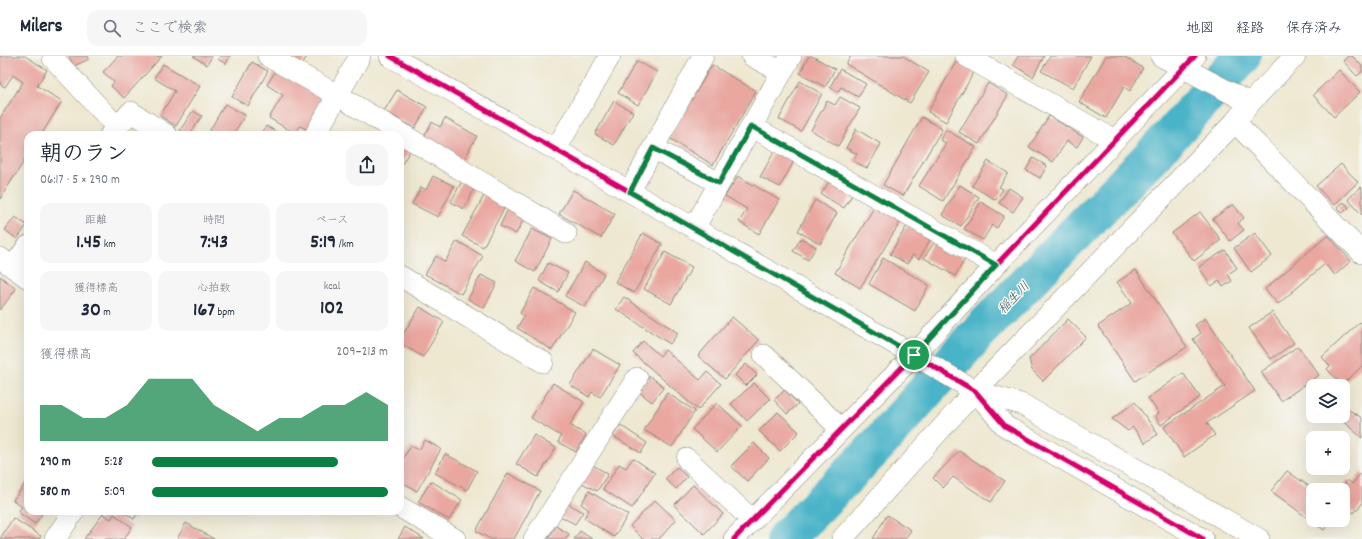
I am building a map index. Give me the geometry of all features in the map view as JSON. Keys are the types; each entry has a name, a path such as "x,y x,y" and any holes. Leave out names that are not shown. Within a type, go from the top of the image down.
{"street":[{"path":"54,56 53,58 113,131 131,112 161,131"},
{"path":"268,56 397,131"},
{"path":"317,131 360,56"},
{"path":"390,56 694,228 920,358 969,388 1020,404 1259,539"},
{"path":"556,149 610,56"},
{"path":"630,192 703,56"},
{"path":"694,228 787,64 752,56"},
{"path":"966,56 1114,140"},
{"path":"1161,56 1192,67 1243,99"},
{"path":"842,539 969,388 1235,122 1243,99 1295,56"},
{"path":"734,539 841,429 920,358 996,265 1114,140 1192,67"},
{"path":"1235,122 1362,253"},
{"path":"751,126 996,265"},
{"path":"404,135 566,233"},
{"path":"653,148 719,183"},
{"path":"14,268 24,252"},
{"path":"404,278 543,362"},
{"path":"764,355 841,429"},
{"path":"534,539 636,378"},
{"path":"969,388 1005,426 1203,539"},
{"path":"687,459 752,520"},
{"path":"404,509 455,539"},
{"path":"55,539 71,515"}],"building":[{"path":"0,56 25,56 47,70 37,86 62,101 43,131 24,131 24,161 0,199 0,118 23,82 13,75 5,87 0,84"},
{"path":"69,56 88,56 89,59 74,66"},
{"path":"118,56 162,56 124,98 111,86 114,82 103,72"},
{"path":"193,56 212,56 207,65"},
{"path":"220,56 230,56 226,64 218,59"},
{"path":"284,56 307,56 301,66"},
{"path":"809,56 812,56 835,69 825,87 800,73"},
{"path":"851,56 903,56 929,72 910,103 846,64"},
{"path":"1018,56 1044,56 1033,77 1013,65"},
{"path":"1050,56 1091,56 1073,88 1041,71"},
{"path":"1106,56 1123,56 1143,68 1130,91 1124,87 1106,118 1079,102"},
{"path":"1348,56 1352,56 1362,66 1362,72 1357,76 1343,61"},
{"path":"957,60 975,70 946,122 928,112"},
{"path":"637,61 657,72 638,105 618,93"},
{"path":"252,62 268,71 248,106 232,97"},
{"path":"163,64 200,86 176,126 160,116 175,91 154,78"},
{"path":"712,65 756,91 713,165 669,138"},
{"path":"840,69 866,84 858,97 841,87 838,92 830,87"},
{"path":"276,70 326,99 308,130 300,126 298,131 291,131 269,118 283,95 267,85"},
{"path":"1339,70 1360,92 1334,117 1313,95"},
{"path":"800,81 822,94 801,131 779,119"},
{"path":"988,83 1008,95 979,144 959,132"},
{"path":"397,90 427,107 415,128 384,111"},
{"path":"840,97 860,108 838,146 811,130 827,101 835,105"},
{"path":"614,101 633,112 614,145 595,134"},
{"path":"225,104 245,115 235,131 209,131"},
{"path":"193,111 202,116 192,131 180,130"},
{"path":"1049,116 1083,137 1077,147 1067,141 1053,162 1029,147"},
{"path":"922,117 942,129 903,196 883,185"},
{"path":"445,118 477,136 463,161 423,138 432,122 440,127"},
{"path":"266,126 275,131 263,131"},
{"path":"856,129 881,144 867,168 853,161 857,154 846,148"},
{"path":"946,130 976,147 943,201 919,186 946,143 940,140"},
{"path":"404,145 411,149 404,160"},
{"path":"777,147 796,157 780,187 760,177"},
{"path":"1033,158 1047,166 1040,178 1026,170"},
{"path":"988,161 1008,173 999,187 1003,189 996,200 972,186"},
{"path":"1341,164 1358,182 1334,205 1316,186"},
{"path":"433,176 454,186 438,217 412,204 421,187 426,190"},
{"path":"738,176 779,200 759,234 739,222 747,209 725,196"},
{"path":"462,181 475,187 464,209 451,202"},
{"path":"829,182 852,195 844,208 821,194"},
{"path":"960,185 979,197 961,226 942,215"},
{"path":"1361,187 1362,188 1362,215 1348,199"},
{"path":"1009,188 1023,197 1013,212 999,203"},
{"path":"573,190 615,214 601,238 559,214"},
{"path":"485,194 506,205 483,247 462,236"},
{"path":"815,200 837,213 820,244 798,231"},
{"path":"981,202 1004,216 997,228 992,225 983,240 964,229"},
{"path":"1344,202 1349,208 1342,213 1337,207"},
{"path":"876,204 902,219 860,288 835,273"},
{"path":"1233,204 1244,218 1238,223 1244,230 1230,241 1213,219"},
{"path":"508,209 525,217 516,234 500,226"},
{"path":"1200,212 1221,240 1194,261 1172,233"},
{"path":"15,217 24,223 24,229 17,239 5,230"},
{"path":"908,224 931,238 919,259 913,255 907,264 890,254"},
{"path":"532,229 552,239 535,272 515,261"},
{"path":"643,233 662,244 634,293 615,282"},
{"path":"1255,233 1272,256 1251,272 1234,248"},
{"path":"1328,235 1351,261 1335,275 1325,264 1278,304 1265,289"},
{"path":"801,238 816,247 808,260 793,251"},
{"path":"457,241 483,256 461,294 425,274 436,256 445,262"},
{"path":"935,241 965,259 955,276 924,258"},
{"path":"1225,250 1237,268 1228,274 1232,281 1223,287 1219,281 1211,286 1199,267"},
{"path":"665,252 692,267 671,304 644,289"},
{"path":"883,258 929,285 915,311 869,284"},
{"path":"585,262 604,274 585,307 565,296"},
{"path":"548,263 568,273 558,292 539,281"},
{"path":"1136,270 1187,347 1135,381 1098,326 1132,303 1117,282"},
{"path":"481,275 497,283 484,308 468,299"},
{"path":"0,276 16,289 0,310"},
{"path":"534,288 575,312 552,350 517,328 524,316 520,313"},
{"path":"624,297 678,333 670,344 616,309"},
{"path":"420,307 444,322 423,357 404,345 404,333"},
{"path":"1272,312 1294,343 1271,359 1249,328"},
{"path":"732,317 759,340 725,379 698,356"},
{"path":"1205,318 1255,391 1207,423 1215,435 1184,457 1164,427 1225,386 1193,339 1201,333 1195,325"},
{"path":"1068,319 1086,337 1043,381 1032,370 1029,359"},
{"path":"1360,322 1362,324 1362,366 1348,379 1336,379 1327,369 1330,366 1322,357"},
{"path":"643,341 660,356 665,350 700,380 707,372 721,384 698,410 633,353"},
{"path":"1298,346 1319,375 1313,379 1306,379 1306,384 1281,401 1261,372"},
{"path":"593,349 620,365 600,397 592,392 589,397 570,385"},
{"path":"746,364 757,375 746,386 735,375"},
{"path":"1183,373 1200,397 1161,425 1155,416 1159,413 1148,398"},
{"path":"650,376 664,387 652,402 638,391"},
{"path":"553,383 584,402 570,425 586,435 576,452 558,442 561,436 531,418"},
{"path":"754,383 770,399 747,421 731,404"},
{"path":"785,390 798,404 787,414 774,400"},
{"path":"667,393 695,411 672,447 644,430"},
{"path":"1135,402 1158,434 1145,443 1133,427 1128,431 1112,419"},
{"path":"717,403 742,426 717,452 692,429"},
{"path":"1350,410 1362,418 1362,438 1345,423 1350,423"},
{"path":"778,412 799,432 780,451 759,431"},
{"path":"620,425 647,443 641,453 613,436"},
{"path":"534,435 556,448 538,477 516,464"},
{"path":"425,440 441,449 417,491 404,483 404,456 411,446 419,450"},
{"path":"754,443 769,458 747,481 731,466"},
{"path":"959,451 1005,481 991,502 953,477 943,488 933,478"},
{"path":"445,454 477,471 467,490 435,473"},
{"path":"633,458 655,473 632,508 603,489 619,464 626,468"},
{"path":"593,465 608,474 597,491 582,483"},
{"path":"677,467 687,477 676,489 665,479"},
{"path":"1287,471 1306,484 1306,517 1271,491"},
{"path":"1362,472 1362,504 1354,513 1350,510 1350,483 1345,483 1348,480 1352,484"},
{"path":"508,473 540,491 514,539 490,539 476,531"},
{"path":"431,481 462,500 449,520 418,502"},
{"path":"24,485 24,515 41,515 35,524 18,512 22,507 13,500"},
{"path":"693,485 723,514 704,534 674,505"},
{"path":"589,491 628,515 614,537 584,518 589,510 581,504"},
{"path":"655,500 676,520 659,539 643,539 630,526"},
{"path":"567,503 583,512 575,524 560,516"},
{"path":"102,515 111,519 113,515 115,515 132,527 124,539 84,539"},
{"path":"128,515 136,515 134,519"},
{"path":"887,515 911,530 905,539 873,539"},
{"path":"13,518 41,536 39,539 0,539"},
{"path":"186,523 214,539 177,539"},
{"path":"556,526 569,534 566,539 548,539"},
{"path":"405,527 424,539 398,539"},
{"path":"580,531 592,539 574,539"}],"waterway":[{"name":"稲生川","path":"785,539 876,447 974,337 1166,141 1242,56"}],"cycle path":[{"path":"390,56 694,228 975,391 1005,426 1203,539"},
{"path":"734,539 914,355 996,265 1195,56"}],"route":[{"path":"751,126 996,265 914,355 630,192 653,148 719,183 751,126"}]}
